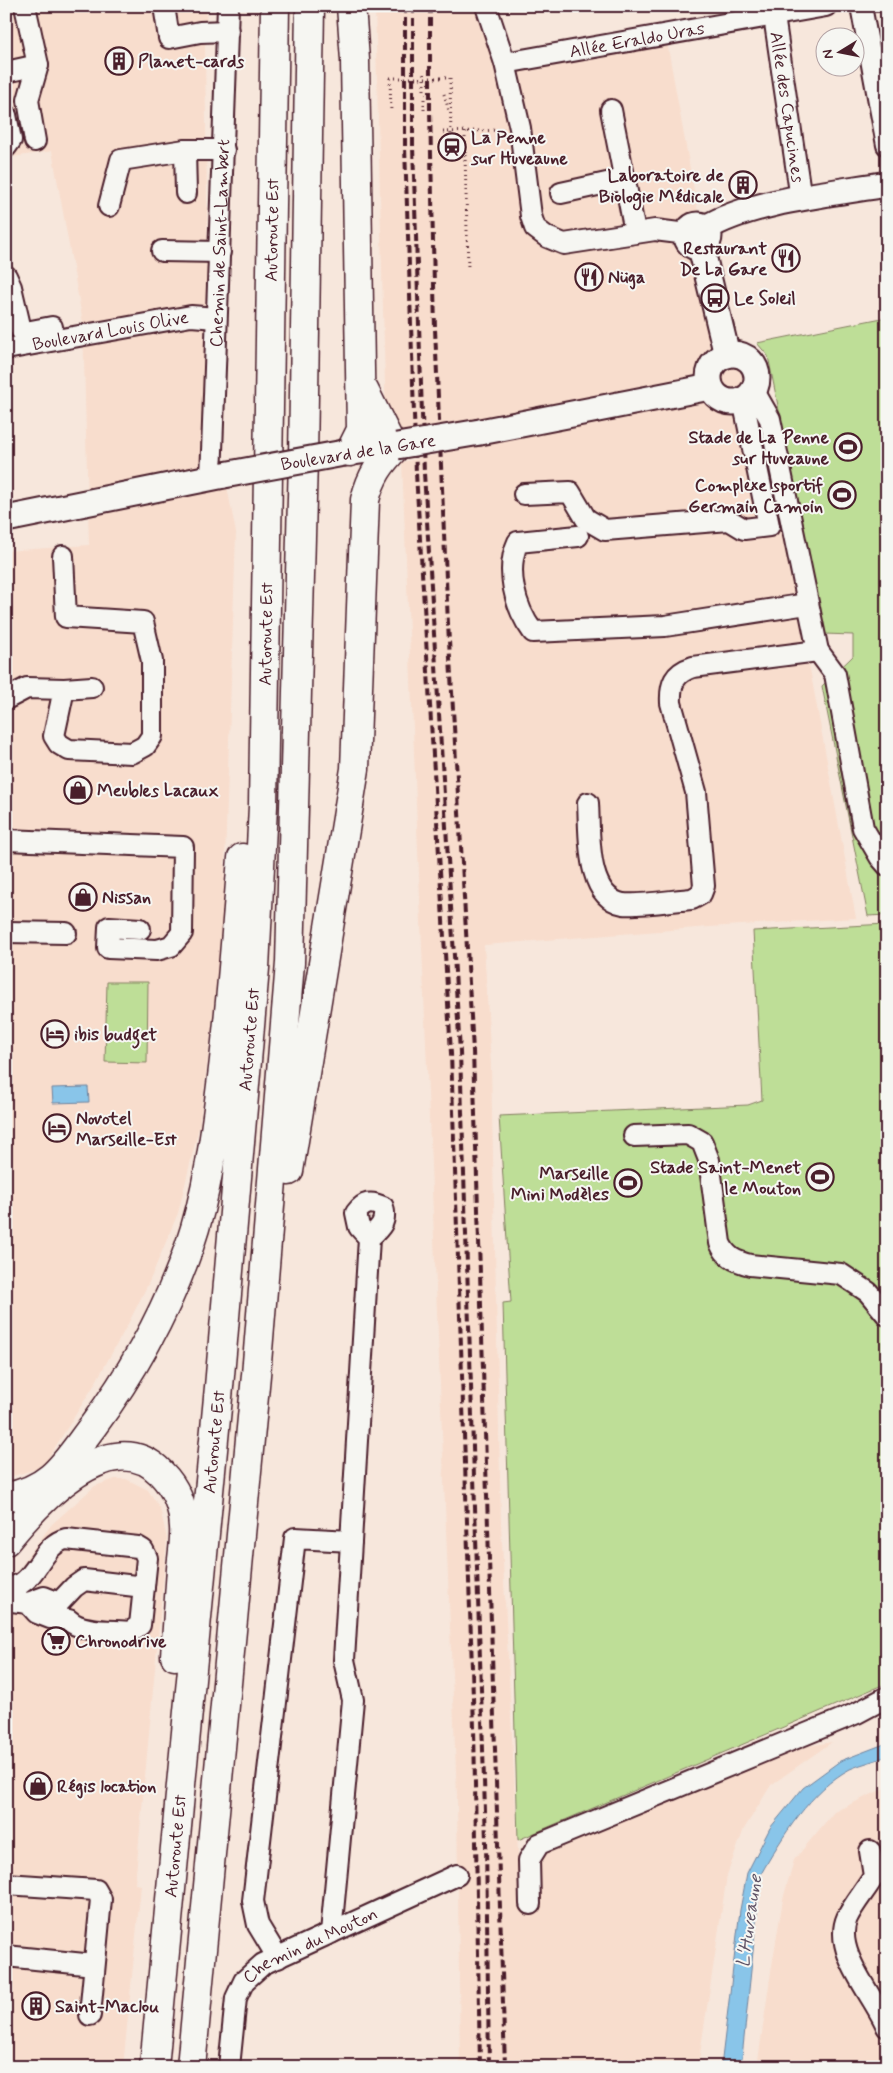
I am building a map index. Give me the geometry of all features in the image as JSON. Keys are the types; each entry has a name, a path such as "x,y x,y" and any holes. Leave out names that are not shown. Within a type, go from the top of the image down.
{"highway":[{"name":"Autoroute Est","path":"154,2067 219,1387 255,968 263,806 275,6"},
{"name":"Autoroute Est","path":"191,2067 256,1375 290,963 303,449 310,6"},
{"path":"347,452 361,430 355,60 351,6"},
{"path":"256,1375 355,769 365,500 370,480 380,463 395,446 360,380"},
{"path":"6,1497 38,1488 57,1473 113,1400 167,1302 189,1246 205,1190 217,1118 230,1013 268,538"},
{"path":"6,1541 28,1514 88,1464 106,1458 139,1459 156,1468 172,1484 180,1506 184,1528 149,2067"}],"main road":[{"path":"727,354 698,236 732,215 801,199 887,184"},
{"path":"727,354 736,354 750,361 757,375 748,396 727,402 714,394 710,386 710,370 720,358 727,354"},
{"name":"Boulevard de la Gare","path":"6,519 347,452 480,432 710,386"}],"street":[{"path":"25,6 38,65 28,100 35,141"},
{"path":"164,6 169,38 200,32 228,31"},
{"name":"Chemin de Saint-Lambert","path":"218,477 216,318 224,150 228,6"},
{"path":"486,6 505,64 520,128 519,161 535,228 547,237 564,244 655,230 698,236"},
{"path":"861,6 887,145"},
{"name":"Allée Eraldo Uras","path":"505,64 818,7"},
{"name":"Allée des Capucines","path":"774,16 801,199"},
{"path":"6,72 38,65"},
{"path":"611,110 635,232"},
{"path":"6,115 11,140 6,147"},
{"path":"109,206 121,160 185,150 224,150"},
{"path":"185,150 186,193"},
{"path":"561,193 625,179"},
{"path":"162,251 220,252"},
{"path":"6,276 11,287 21,330 26,332 66,324 73,329 74,336"},
{"name":"Boulevard Louis Olive","path":"6,349 191,316 216,318"},
{"path":"524,494 570,492 586,519 605,530 728,520 744,529 768,526 748,396"},
{"path":"748,396 770,419 818,651 835,674 863,828 880,857 887,864"},
{"path":"578,536 518,542 512,555 516,601 522,618 533,632 665,626 807,604"},
{"path":"62,556 66,617 143,622 152,661 152,736 145,746 132,753 69,750 59,744 54,736 64,689"},
{"path":"588,803 593,873 604,893 623,904 692,899 701,894 704,886 696,792 671,703 670,688 682,670 693,667 818,651"},
{"path":"6,699 27,688 64,689 92,687"},
{"path":"6,840 183,847 182,933 171,946 157,950 108,948 109,927 140,929"},
{"path":"6,932 66,933"},
{"path":"634,1136 688,1134 702,1142 709,1160 720,1243 724,1252 735,1260 750,1265 841,1274 868,1292 887,1315"},
{"path":"331,1933 353,1700 344,1660 369,1238"},
{"path":"278,1958 258,1925 253,1901 295,1538 351,1541"},
{"path":"6,1587 14,1587 23,1583 51,1548 60,1540 66,1539 138,1547 144,1550 147,1558 140,1625 130,1632 83,1627 73,1624 69,1620 50,1618 37,1613 28,1603"},
{"path":"6,1596 12,1601 28,1603 44,1597 59,1603 74,1586 84,1580 144,1587"},
{"path":"530,1904 529,1860 539,1844 857,1713 887,1697"},
{"path":"870,1851 874,1876 846,1919 845,1943 852,1966 868,1996 885,2018"},
{"name":"Chemin du Mouton","path":"229,2067 236,1998 244,1981 264,1964 457,1875"},
{"path":"6,1884 96,1890 101,1899 90,2016"},
{"path":"6,1956 94,1965"}],"path":[{"path":"391,113 391,76 449,76 451,139"},
{"path":"424,76 424,110"},
{"path":"444,94 450,114"},
{"path":"443,132 520,128"},
{"path":"464,132 463,155 468,268"}],"shaded area":[{"path":"6,6 207,6 205,47 208,287 219,445 236,533 222,949 199,1127 178,1213 150,1280 128,1324 93,1387 47,1460 36,1469 6,1478 6,551 89,545 83,323 52,151 6,158"},
{"path":"375,6 473,6 500,70 667,42 697,207 787,545 856,918 709,927 484,945 491,1065 501,1523 521,1909 541,1855 808,1746 832,1742 771,1785 744,1829 727,1875 698,2067 460,2067 457,1796 402,462 453,451 450,427 402,436 386,422"},
{"path":"115,1479 126,1479 148,1490 160,1508 167,1539 135,1884 141,1885 123,2067 6,2067 6,1593 27,1557 52,1524 95,1486"},
{"path":"887,1787 887,2067 757,2067 783,1899 794,1860 834,1812"}],"green space":[{"name":"Complexe sportif Germain Camoin","path":"887,317 887,915 868,916 822,686 853,656 853,635 824,634 768,356 757,343"},
{"path":"887,924 887,1683 518,1840 503,1303 511,1302 499,1116 748,1105 762,1100 753,931"},
{"path":"107,982 148,982 147,1063 105,1062"}],"water":[{"path":"88,1087 89,1102 53,1103 52,1088"},
{"name":"L'Huveaune","path":"887,1743 887,1756 850,1769 836,1778 810,1802 788,1830 761,1874 741,2067 721,2067 740,1910 747,1873 770,1828 803,1788 840,1761"}],"railway":[{"path":"405,6 405,147 416,473 451,1053 474,1727 480,2067"},
{"path":"413,6 413,147 424,473 460,1052 486,1841 489,2067"},
{"path":"430,6 430,110 435,329 448,624 473,1051 505,2067"}],"place":[{"name":"Planet-cards","path":"119,61"},
{"name":"La Penne sur Huveaune","path":"452,147"},
{"name":"Laboratoire de Biologie Médicale","path":"743,185"},
{"name":"Restaurant De La Gare","path":"786,258"},
{"name":"Nüga","path":"589,277"},
{"name":"Le Soleil","path":"715,298"},
{"name":"Stade de La Penne sur Huveaune","path":"848,447"},
{"name":"Complexe sportif Germain Camoin","path":"842,495"},
{"name":"Meubles Lacaux","path":"78,790"},
{"name":"Nissan","path":"83,897"},
{"name":"ibis budget","path":"55,1034"},
{"name":"Novotel Marseille-Est","path":"57,1128"},
{"name":"Stade Saint-Menet le Mouton","path":"820,1177"},
{"name":"Marseille Mini Modèles","path":"628,1183"},
{"name":"Chronodrive","path":"56,1641"},
{"name":"Régis location","path":"38,1786"},
{"name":"Saint-Maclou","path":"36,2006"}]}
